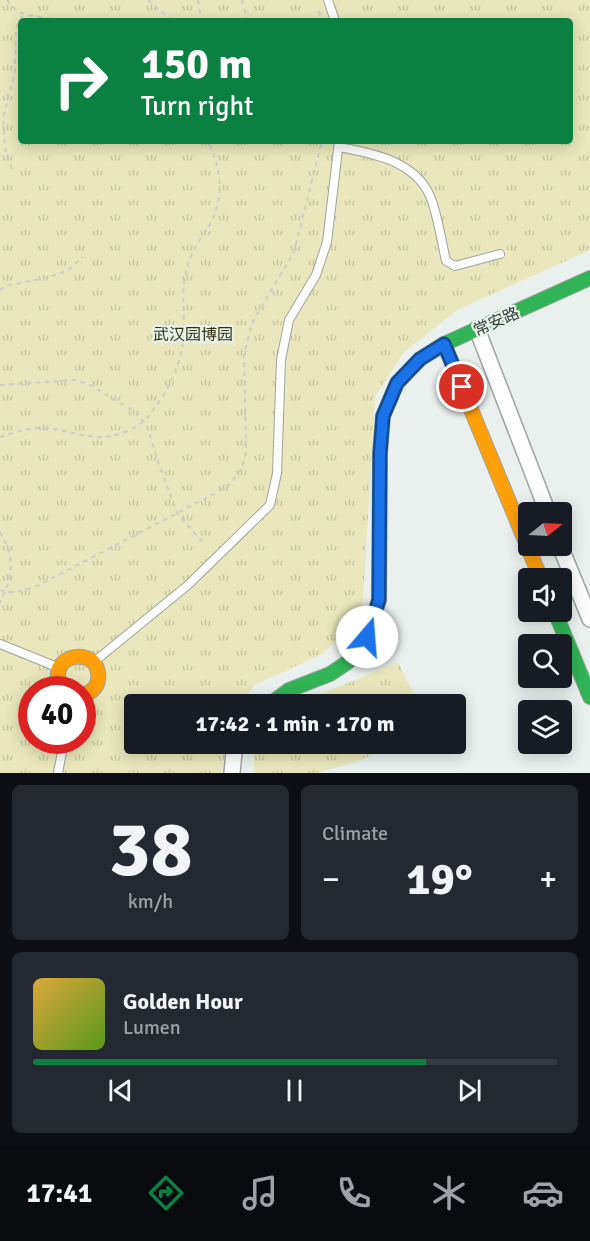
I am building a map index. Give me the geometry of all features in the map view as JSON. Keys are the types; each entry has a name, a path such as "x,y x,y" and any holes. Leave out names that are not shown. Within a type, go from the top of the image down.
{"street":[{"name":"常安路","path":"284,694 330,674 348,662 367,637 379,600 380,453 383,416 397,383 420,359 444,344 590,278"},
{"path":"477,329 544,502"},
{"path":"444,344 537,568"},
{"path":"564,556 590,619"},
{"path":"559,622 590,697"},
{"path":"59,676 60,668 69,658 82,656 93,662 97,668 98,681 96,684"},
{"path":"232,773 234,754"}],"lane":[{"path":"328,0 334,18"},
{"path":"93,662 188,585 270,505 277,473 281,360 289,320 316,275 327,242 339,144 372,153 402,165 420,181 430,196 446,261 455,266 500,254"},
{"path":"0,644 60,668"},
{"path":"58,773 62,754"}],"path":[{"path":"7,0 23,15 40,18"},
{"path":"148,0 169,18"},
{"path":"198,0 201,18"},
{"path":"242,0 247,18"},
{"path":"12,169 5,149 3,118 15,71 18,24"},
{"path":"0,437 33,428 43,428 92,438 106,437 130,429 144,420 168,387 178,365 183,343 183,286 187,266 195,246 212,221 217,207 220,189 219,172 210,144"},
{"path":"0,590 5,592 29,589 41,584 230,484 242,468 246,452 244,353 253,321 294,252 321,144"},
{"path":"0,290 5,286 49,277 68,270 83,257"},
{"path":"0,385 76,380 137,413 148,428 160,469 177,513 203,543"},
{"path":"0,532 11,555 12,567 0,603"}],"green space":[{"name":"武汉园博园","path":"0,0 590,0 590,250 457,310 403,353 375,397 362,617 322,654 254,685 249,694 124,694 124,754 225,754 221,773 0,773"},
{"path":"398,662 414,694 322,694"},
{"path":"254,754 374,754 356,762 316,773 254,773"}],"traffic: fast":[{"path":"284,694 330,674 348,662 367,637 379,600 380,453 383,416 397,383 420,359 444,344 590,278"},
{"path":"559,622 590,697"}],"traffic: slow":[{"path":"444,344 536,568"},
{"path":"58,676 59,669 70,658 86,658 93,662 97,669 96,686"}],"route":[{"path":"367,637 379,600 380,453 383,416 397,383 420,359 444,344 462,387"}]}
